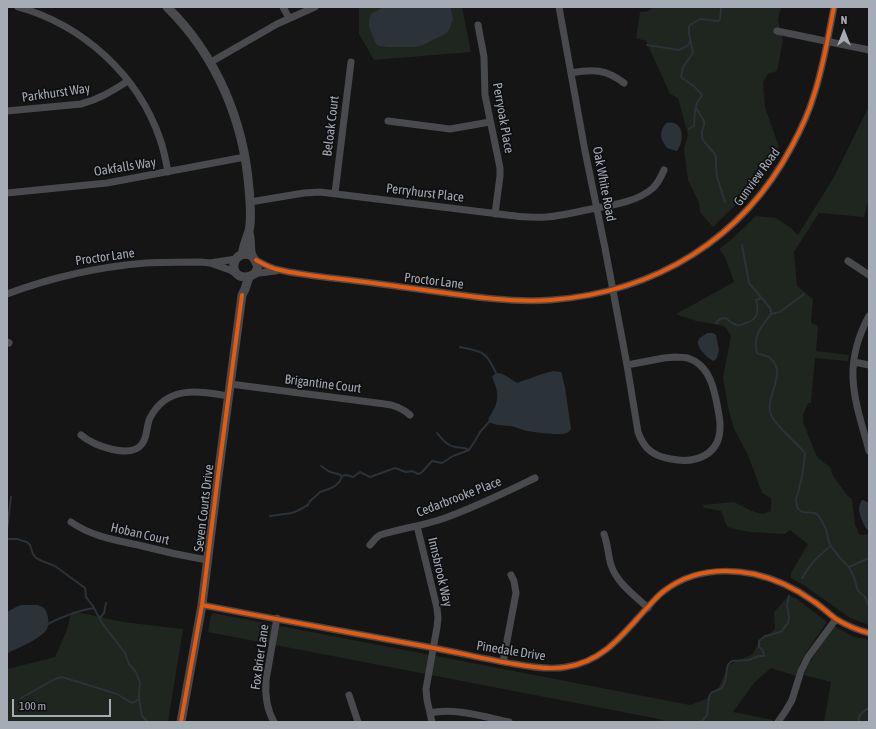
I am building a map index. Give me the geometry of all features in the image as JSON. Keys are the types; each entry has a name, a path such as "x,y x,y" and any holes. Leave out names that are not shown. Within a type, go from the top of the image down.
{"street":[{"path":"18,7 50,19 68,28 115,65 142,101 154,125 162,146 168,172"},
{"path":"167,7 188,30 210,62 236,119 249,181 249,232 251,252 257,267 256,271 245,275 234,269 234,265 239,257 249,232"},
{"path":"283,7 289,18"},
{"path":"210,62 277,24 314,7"},
{"name":"Oak White Road","path":"558,7 627,366 638,432 641,440 647,448 653,453 662,457 684,461 698,459 711,450 716,443 720,425 714,391 706,372 700,365 685,357 664,358 627,366"},
{"name":"Gunview Road","path":"612,290 651,277 698,251 717,238 732,225 757,198 786,157 807,115 813,98 834,7"},
{"name":"Perryoak Place","path":"478,26 484,57 484,87 500,168 495,214"},
{"path":"777,31 869,50"},
{"name":"Beloak Court","path":"335,193 351,62"},
{"path":"571,73 591,70 602,71 624,83"},
{"name":"Parkhurst Way","path":"7,111 81,104 104,96 128,81"},
{"path":"388,121 450,129 490,122"},
{"name":"Oakfalls Way","path":"7,193 107,183 245,157"},
{"name":"Perryhurst Place","path":"250,202 312,192 335,193 495,214 524,217 548,217 630,200 652,189 658,183 664,170"},
{"path":"239,257 246,254 254,258"},
{"name":"Proctor Lane","path":"210,263 239,257"},
{"name":"Proctor Lane","path":"254,258 279,270"},
{"path":"848,261 869,274"},
{"name":"Proctor Lane","path":"7,294 52,279 96,269 147,263 201,262 210,263 245,275 279,270 470,296 509,299 551,300 612,290"},
{"name":"Seven Courts Drive","path":"181,722 202,604 228,396 242,295 245,289 245,275"},
{"path":"869,316 864,324 855,354 853,377 855,394 869,451"},
{"path":"854,362 869,365"},
{"name":"Brigantine Court","path":"230,384 393,405 403,409 410,415"},
{"path":"81,435 99,445 123,452 132,451 142,444 146,436 149,420 156,408 166,400 178,394 190,392 205,392 228,396"},
{"name":"Cedarbrooke Place","path":"370,545 380,535 440,520 535,478"},
{"name":"Hoban Court","path":"71,522 101,537 207,560"},
{"name":"Innsbrook Way","path":"417,526 437,608 438,618 426,689 432,722"},
{"path":"604,534 611,564 616,576 620,582 648,608"},
{"name":"Pinedale Drive","path":"202,604 503,662 532,667 565,668 588,661 598,656 619,640 664,591 680,582 700,574 713,571 726,571 752,574 780,582 796,590 836,619 860,631 869,633"},
{"path":"503,662 516,593 514,581 511,575"},
{"name":"Fox Brier Lane","path":"274,722 269,709 266,680 277,618"},
{"path":"778,722 789,707 801,671 808,657 836,619"},
{"path":"349,695 358,722"},
{"path":"430,713 441,711 456,712 509,722"}],"shaded area":[{"path":"359,7 462,7 471,52 374,60 359,34"},
{"path":"383,7 450,7 453,19 447,33 423,45 416,47 379,46 376,44 369,27 369,20 371,14"},
{"path":"654,7 781,7 778,20 783,41 777,71 768,74 763,82 765,107 779,147 765,172 747,194 713,227 700,212 699,203 688,180 684,149 688,135 678,98 670,94 646,41 636,38 640,12 648,11"},
{"path":"869,106 869,198 864,217 819,213 794,252 797,286 813,299 811,323 818,326 816,351 849,355 848,361 815,358 811,403 808,403 803,415 803,422 817,457 831,468 833,476 847,495 852,499 855,525 860,535 869,534 869,625 850,618 805,586 791,578 791,573 808,544 790,530 785,534 749,532 727,527 721,511 705,508 702,505 734,502 762,514 771,511 771,498 762,493 747,453 734,429 728,407 723,377 731,336 724,326 696,321 676,314 734,282 725,257 719,249 756,216 776,218 791,228 798,235 834,177"},
{"path":"666,123 676,124 680,127 682,136 680,146 677,151 667,148 662,139 661,133"},
{"path":"707,333 713,333 716,335 719,350 717,358 714,361 705,355 698,345 699,339"},
{"path":"553,371 561,372 565,387 571,429 568,433 559,434 532,432 511,426 496,425 488,421 497,400 496,389 492,377 495,374 498,373 505,375 518,383"},
{"path":"862,500 869,503 869,531 864,525 859,510"},
{"path":"789,595 797,599 827,622 800,663 796,676 771,668 754,683 733,712 773,720 772,722 660,722 664,720 208,632 211,615 213,613 690,705 708,698 718,689 729,665 753,654 759,642 775,629 774,612"},
{"path":"21,605 38,605 44,608 47,613 48,627 40,636 7,653 7,612"},
{"path":"72,611 123,622 183,629 168,722 7,722 7,669 55,657 66,632"},
{"path":"834,626 854,637 869,640 869,722 824,722 831,682 804,675 809,663"}],"waterway":[{"path":"689,129 694,126 696,106 702,95 695,87 681,77 683,67 693,53 689,27 700,19 718,21 720,19 721,7"},
{"path":"647,45 679,50 687,46 690,42"},
{"path":"696,108 704,121 702,131 703,140 716,157 717,177 725,202"},
{"path":"742,245 749,283 770,308 771,314"},
{"path":"804,294 780,312 771,314 761,327 757,336 757,353 770,358 777,371 777,378 770,406 772,417 805,454 802,477 796,500 798,509 803,512 817,514 820,518 826,529 831,546 849,567 858,591 865,597 869,606"},
{"path":"716,323 720,319 726,318 738,325 742,325 750,321 757,314 756,300 761,298"},
{"path":"460,347 474,350 486,356 496,373"},
{"path":"321,466 330,472 342,476 346,475 353,477 360,472 370,477 395,468 406,472 412,471 419,474 432,461 442,463 453,456 469,450 480,432 489,422"},
{"path":"437,433 450,445 469,450"},
{"path":"270,516 292,513 308,505 310,501 320,492 335,486 340,481 342,476"},
{"path":"7,530 11,497"},
{"path":"7,539 17,539 27,542 36,558 55,566 85,588 86,597 93,606 102,623 125,653 129,664 136,672 140,683 139,699 142,716 148,722"},
{"path":"802,578 815,560 831,546"},
{"path":"849,567 869,558"},
{"path":"701,722 707,715 709,697 711,693 722,688 726,679 728,664 732,661 749,660 759,656 764,656 763,650 759,647 759,641 765,636 782,631 788,623 789,617 787,605 789,596"},
{"path":"99,619 104,613 106,603"},
{"path":"48,624 71,614 94,608"},
{"path":"21,698 55,679 62,677 117,694 133,703 139,699"},
{"path":"859,722 860,715 869,708"}],"cycle path":[{"path":"256,260 274,269 299,274 467,296 534,301 589,295 626,286 660,272 692,255 722,233 748,208 772,179 804,123 811,104 817,87 834,7"},
{"path":"181,722 202,605 242,295"},
{"path":"202,605 527,666 540,668 560,668 579,664 602,653 620,637 659,595 674,584 696,575 719,571 731,571 754,574 785,584 806,596 836,619 856,629 869,633"}]}
